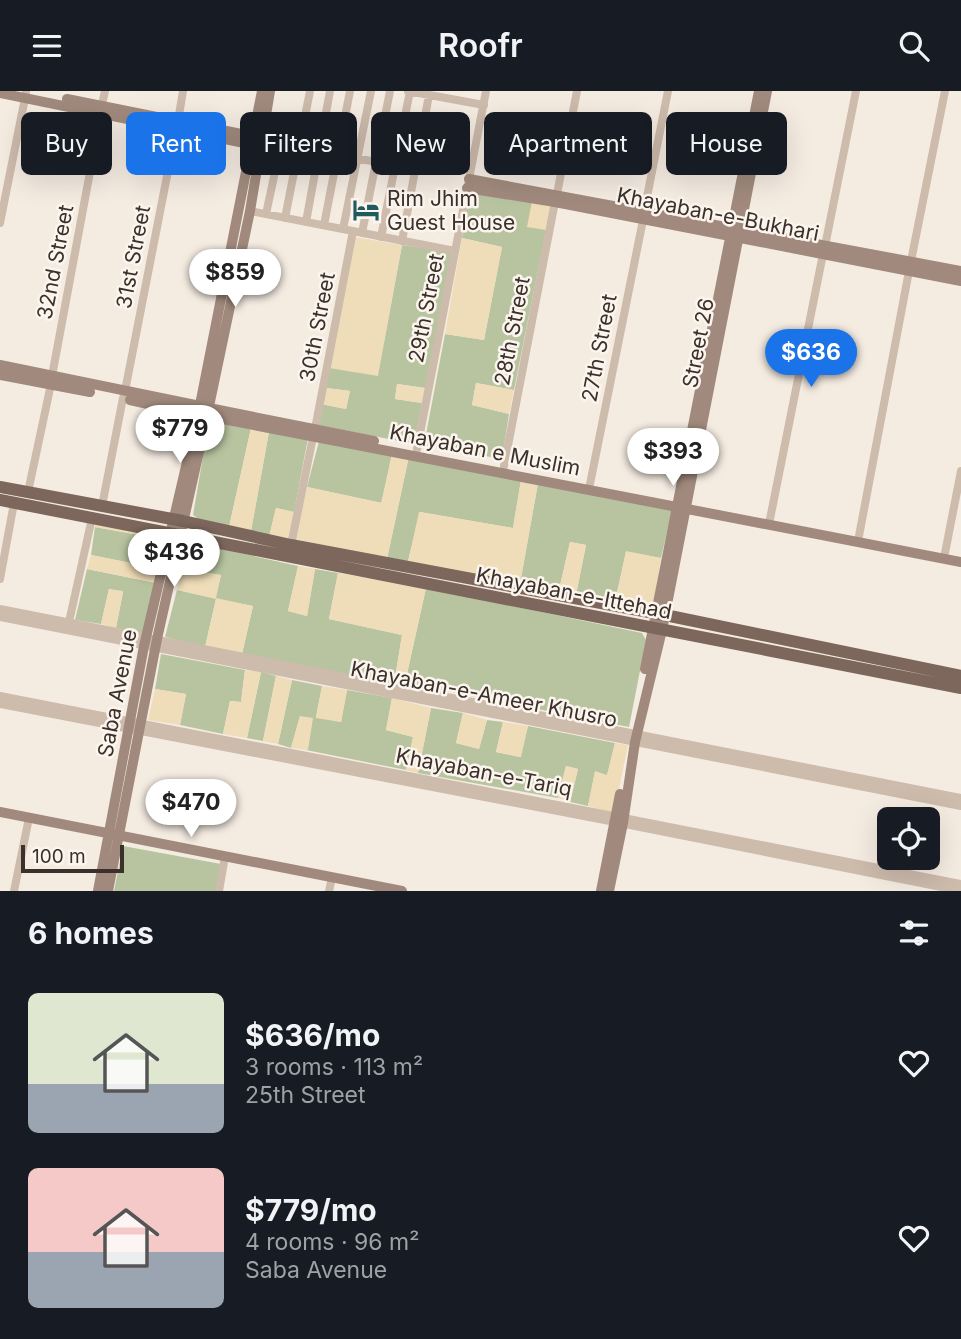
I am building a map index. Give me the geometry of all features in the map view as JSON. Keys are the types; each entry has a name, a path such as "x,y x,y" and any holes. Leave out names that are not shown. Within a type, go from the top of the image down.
{"main road":[{"path":"0,487 28,492"},
{"name":"Khayaban-e-Ittehad","path":"28,492 178,520 659,621 961,688"},
{"name":"Khayaban-e-Ittehad","path":"0,500 175,535 961,676"}],"street":[{"name":"32nd Street","path":"28,492 52,380 105,91"},
{"name":"31st Street","path":"179,112 183,91"},
{"name":"Saba Avenue","path":"261,112 262,91"},
{"name":"Saba Avenue","path":"265,112 270,91"},
{"path":"306,112 310,91"},
{"path":"326,112 330,91"},
{"path":"347,112 351,91"},
{"path":"343,229 371,91"},
{"name":"30th Street","path":"386,112 390,91"},
{"path":"405,112 409,91 484,105"},
{"name":"29th Street","path":"417,449 486,91"},
{"name":"28th Street","path":"504,466 577,91"},
{"name":"27th Street","path":"590,484 668,91"},
{"name":"Street 26","path":"736,233 759,91"},
{"name":"Street 26","path":"609,891 633,738 767,91"},
{"path":"771,519 856,91"},
{"path":"859,536 945,91"},
{"path":"0,93 25,93 126,114"},
{"path":"0,223 25,93"},
{"path":"426,112 429,95"},
{"path":"358,160 371,162"},
{"name":"31st Street","path":"102,506 167,175"},
{"name":"Saba Avenue","path":"203,411 252,175"},
{"name":"Saba Avenue","path":"108,891 114,837 151,643 250,211 255,175"},
{"path":"266,214 274,175"},
{"path":"285,218 294,175"},
{"path":"306,222 315,175"},
{"path":"324,225 334,175"},
{"name":"30th Street","path":"291,545 358,232 373,175"},
{"path":"381,237 392,175"},
{"path":"402,241 413,175"},
{"name":"Khayaban-e-Bukhari","path":"468,183 910,266 961,271"},
{"path":"250,211 455,251"},
{"name":"Khayaban-e-Bukhari","path":"910,266 961,281"},
{"name":"Khayaban e Muslim","path":"0,365 8,373 900,547 961,555"},
{"name":"Khayaban e Muslim","path":"371,444 417,449 468,462 504,466 534,475 627,493"},
{"path":"945,552 961,471"},
{"path":"0,579 14,503"},
{"name":"Khayaban e Muslim","path":"682,504 859,536 961,562"},
{"path":"69,622 92,518"},
{"name":"Khayaban-e-Ameer Khusro","path":"0,609 69,622 151,643"},
{"name":"Khayaban-e-Ameer Khusro","path":"0,617 151,643 857,781 961,798"},
{"name":"Khayaban-e-Tariq","path":"0,696 135,726"},
{"name":"Khayaban-e-Tariq","path":"0,704 135,726 619,819 961,891"},
{"name":"Khayaban-e-Ameer Khusro","path":"873,784 961,806"},
{"path":"0,812 331,884 377,891"},
{"path":"0,817 28,820"},
{"name":"Street 26","path":"601,891 619,819"},
{"path":"15,891 28,820"},
{"name":"Saba Avenue","path":"98,891 114,837"},
{"path":"219,891 225,859"},
{"name":"Khayaban-e-Tariq","path":"836,863 961,884"},
{"path":"331,884 402,891"}],"green space":[{"path":"470,191 532,201 546,230 514,390 476,383 472,405 509,414 502,459 424,445 445,334 484,340 502,247 462,238"},
{"path":"402,245 452,253 425,388 397,384 395,399 422,403 414,444 318,425 321,404 346,409 350,391 326,388 329,368 384,342"},
{"path":"215,421 251,428 229,527 200,520 193,515 208,427"},
{"path":"269,432 308,438 294,512 276,508 269,537 251,531"},
{"path":"319,441 392,454 382,503 307,487"},
{"path":"409,456 521,480 513,528 420,512 408,561 387,559"},
{"path":"538,483 672,510 661,558 626,552 615,602 576,595 586,545 570,542 559,590 520,584"},
{"path":"95,527 150,537 156,546 151,567 91,555"},
{"path":"188,543 298,566 288,611 307,616 315,569 338,573 329,619 402,635 394,684 242,654 253,606 216,599 205,647 165,637 177,590 215,598 221,575 182,569"},
{"path":"87,569 156,583 144,634 116,628 123,592 109,589 101,624 75,620"},
{"path":"426,588 642,633 646,640 629,727 405,683"},
{"path":"161,654 245,670 241,702 230,701 223,734 180,725 186,694 155,689"},
{"path":"261,672 276,676 263,741 247,738"},
{"path":"292,680 322,686 316,717 341,722 347,690 392,698 386,730 413,737 406,770 306,750 300,716 291,748 278,744"},
{"path":"431,708 463,713 456,743 479,749 487,720 503,722 496,752 520,757 528,726 615,743 607,776 595,772 588,806 570,802 578,769 566,766 558,798 418,773"},
{"path":"123,846 221,864 216,891 114,891"}],"sand":[{"path":"532,201 552,204 546,230 527,227"},
{"path":"354,237 402,245 378,376 329,368"},
{"path":"462,238 502,247 484,340 445,334"},
{"path":"476,383 514,390 509,414 472,405"},
{"path":"397,384 425,388 422,403 395,399"},
{"path":"326,388 350,391 346,409 321,404"},
{"path":"251,428 269,432 251,531 229,527"},
{"path":"392,454 409,456 387,559 295,539 307,487 381,503"},
{"path":"521,480 538,483 520,584 408,562 419,512 513,528"},
{"path":"276,508 294,512 290,539 269,537"},
{"path":"96,522 166,536 156,583 87,569 91,555 151,567 156,546 150,537 95,527"},
{"path":"570,542 586,545 576,595 559,590"},
{"path":"626,551 661,558 653,608 615,602"},
{"path":"298,566 315,569 307,616 288,611"},
{"path":"182,569 221,575 216,598 253,606 242,654 205,647 216,599 177,590"},
{"path":"338,573 426,588 405,683 394,684 402,635 329,619"},
{"path":"109,589 123,591 116,628 101,624"},
{"path":"245,670 261,672 247,738 223,734 230,701 241,702"},
{"path":"276,676 292,680 278,744 263,741"},
{"path":"322,686 347,690 341,722 316,718"},
{"path":"155,689 186,694 180,725 148,720"},
{"path":"392,698 431,708 418,773 406,770 413,737 386,730"},
{"path":"463,713 487,720 479,749 456,743"},
{"path":"300,716 313,718 308,750 291,748"},
{"path":"503,722 528,726 521,757 496,752"},
{"path":"615,743 628,745 614,813 588,806 595,771 607,775"},
{"path":"566,766 578,769 570,802 558,798"}],"place":[{"name":"Rim Jhim Guest House","path":"366,210"}]}
